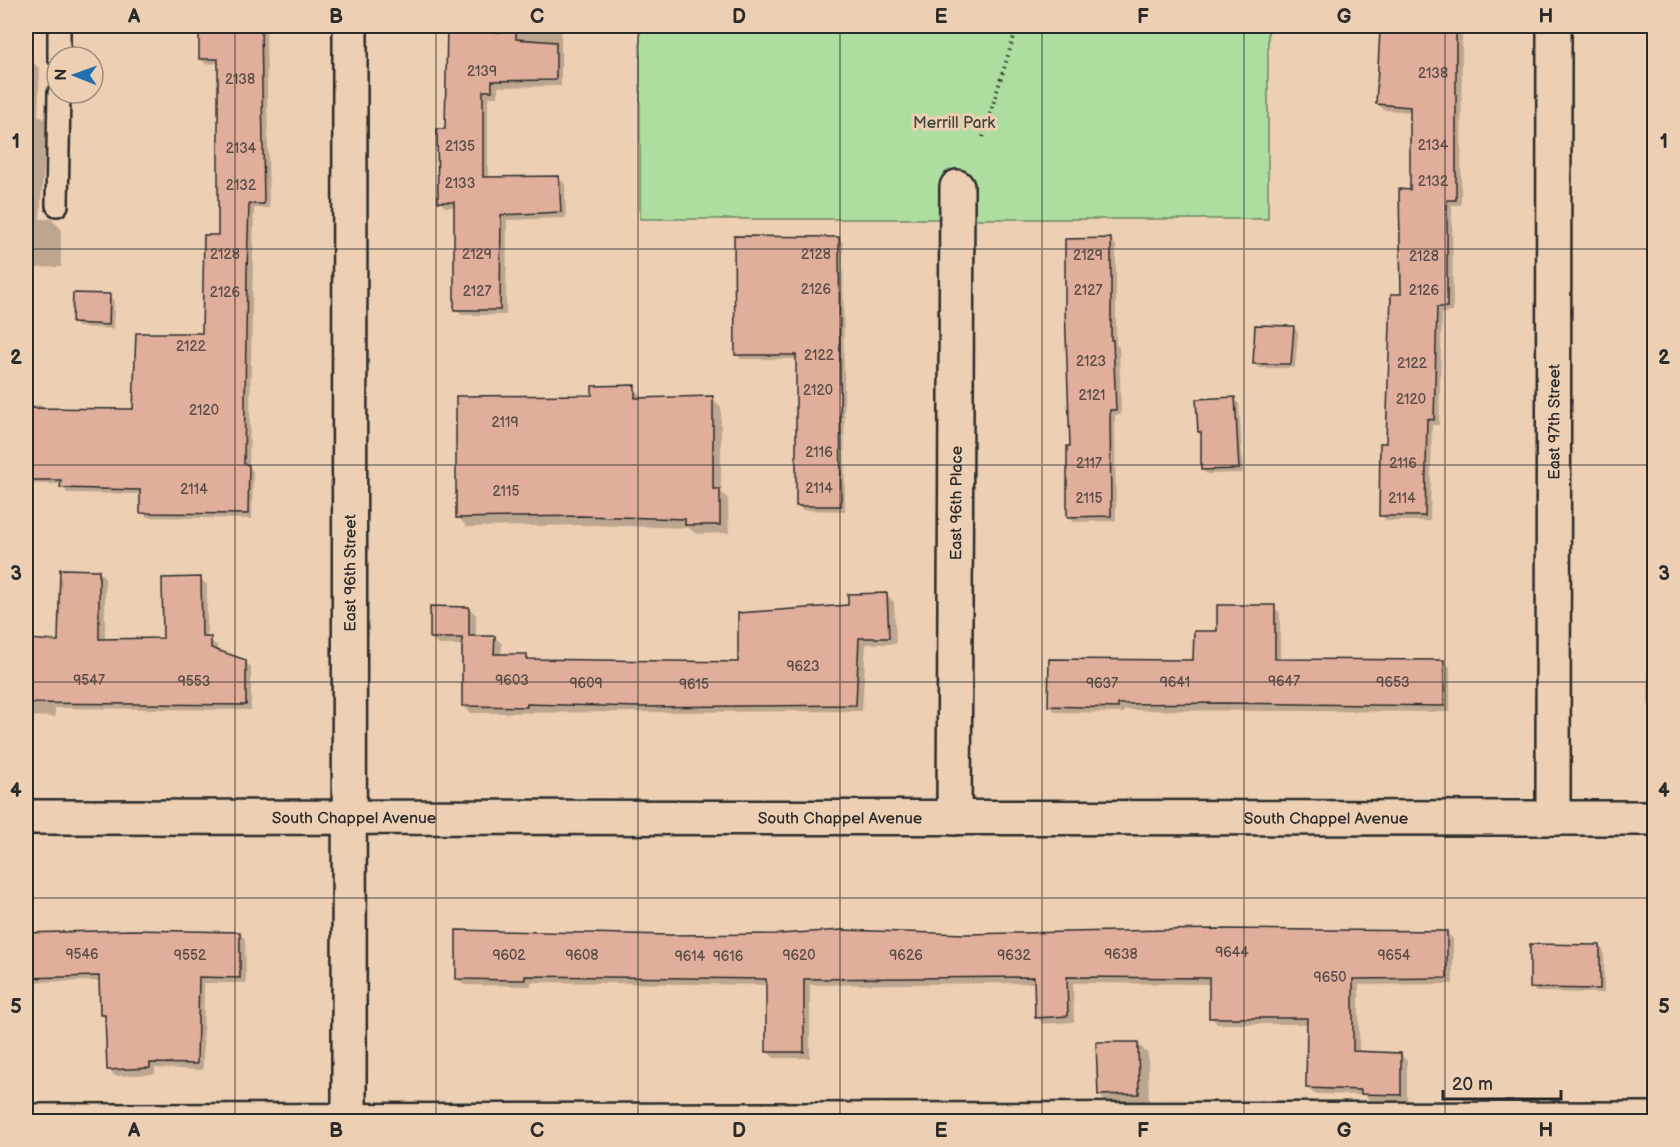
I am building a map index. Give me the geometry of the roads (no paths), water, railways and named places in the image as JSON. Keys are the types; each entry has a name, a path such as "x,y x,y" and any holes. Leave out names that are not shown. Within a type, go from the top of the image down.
{"street":[{"name":"East 96th Street","path":"348,1118 350,26"},
{"name":"East 97th Street","path":"1553,818 1554,26"},
{"name":"East 96th Place","path":"954,818 957,187"},
{"name":"South Chappel Avenue","path":"26,818 1654,818"}],"lane":[{"path":"59,26 59,45"},
{"path":"57,205 59,105"},
{"path":"26,1115 348,1118 1654,1113"}],"park label":[{"name":"Merrill Park","path":"954,122"}]}
